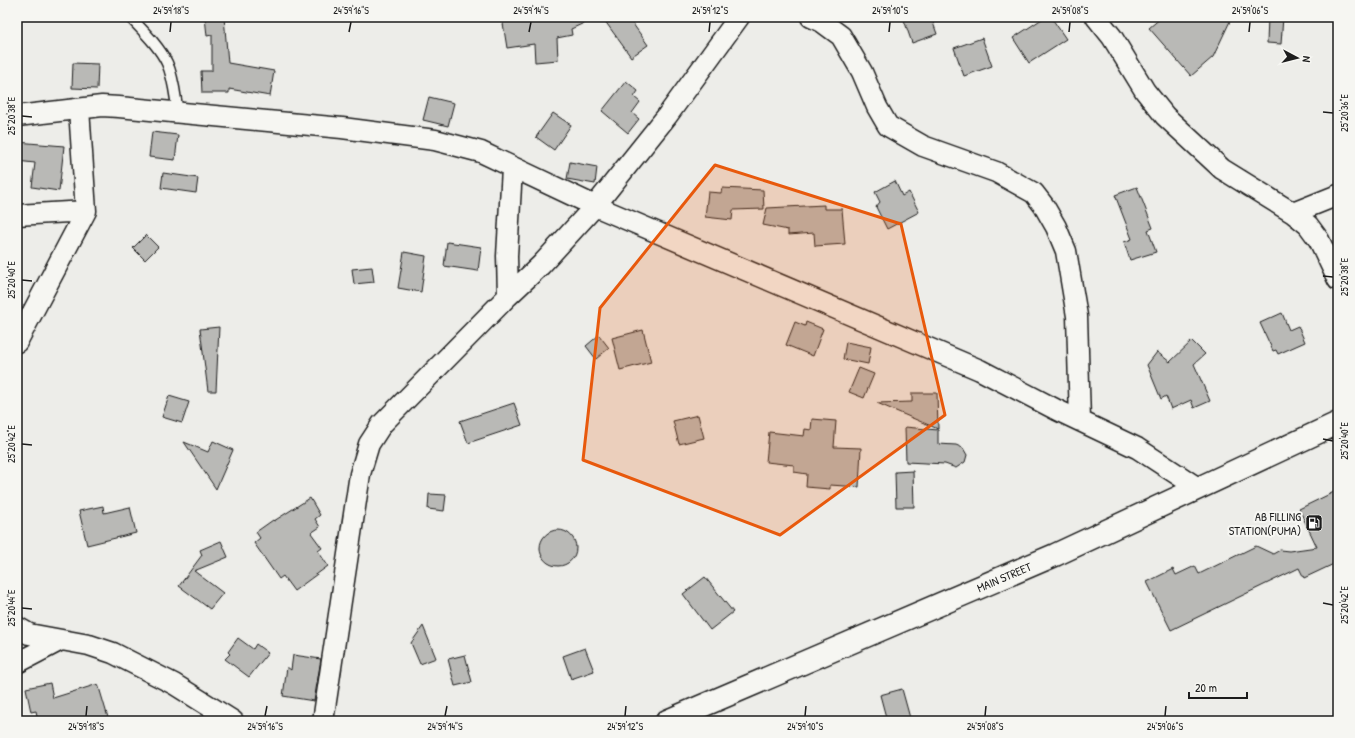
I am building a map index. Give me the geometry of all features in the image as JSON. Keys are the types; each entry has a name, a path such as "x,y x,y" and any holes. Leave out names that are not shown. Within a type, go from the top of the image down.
{"highway":[{"name":"MAIN STREET","path":"667,721 1055,555 1338,423"}],"street":[{"path":"323,721 353,510 360,474 369,444 382,424 508,296 541,265 595,206 667,116 739,17"},
{"path":"810,17 822,22 841,36 862,72 876,107 888,126 923,146 996,172 1034,193 1044,206 1056,227 1066,250 1077,316 1080,421"},
{"path":"1096,17 1112,37 1145,91 1165,116 1222,168 1308,225 1319,240 1338,280"},
{"path":"17,116 79,109 119,107 342,128 435,140 481,152 595,206 980,370 1137,448 1198,488"},
{"path":"17,342 86,211 79,109"},
{"path":"508,296 507,256 512,168"},
{"path":"1292,213 1338,195"},
{"path":"17,215 86,211"},
{"path":"17,628 29,634 89,645 113,653 174,684 233,721"},
{"path":"17,663 61,640"}],"lane":[{"path":"130,17 156,46 167,64 174,87 178,112"}],"highlighted area":[{"path":"715,165 901,224 945,415 780,535 583,460 600,308"}],"building":[{"path":"205,17 224,17 228,63 274,71 270,96 229,89 229,93 202,93 201,71 212,71 212,35 207,36"},
{"path":"502,17 597,17 571,29 572,35 557,38 558,60 535,62 534,44 507,48"},
{"path":"602,17 628,17 648,45 631,57"},
{"path":"903,17 931,17 937,34 912,43"},
{"path":"1045,17 1051,17 1066,39 1029,63 1013,38"},
{"path":"1162,17 1232,17 1213,57 1191,76 1149,28"},
{"path":"1268,17 1283,17 1281,44 1267,43"},
{"path":"982,38 992,66 964,76 954,48"},
{"path":"73,63 98,64 97,89 72,88"},
{"path":"626,81 638,91 634,97 640,102 632,113 639,119 628,133 602,111"},
{"path":"429,97 454,103 448,126 423,120"},
{"path":"553,113 571,125 554,150 536,137"},
{"path":"152,132 178,135 175,160 149,157"},
{"path":"17,142 64,146 59,191 32,187 35,163 17,161"},
{"path":"570,162 597,167 595,184 567,179"},
{"path":"163,173 198,178 196,193 161,188"},
{"path":"895,181 902,196 909,192 919,212 887,229 876,207 880,202 875,192"},
{"path":"1137,187 1153,228 1148,230 1156,252 1130,260 1124,242 1132,239 1115,195"},
{"path":"722,188 763,190 764,209 733,210 732,220 705,217 708,192 721,193"},
{"path":"824,205 824,209 842,209 845,244 815,246 814,233 788,235 788,230 763,225 767,208"},
{"path":"146,235 158,247 145,260 133,248"},
{"path":"447,242 481,247 478,271 444,266"},
{"path":"404,252 426,256 421,292 398,288"},
{"path":"372,267 374,282 354,284 352,269"},
{"path":"1282,313 1289,330 1298,326 1305,342 1278,354 1276,350 1273,351 1260,323"},
{"path":"795,322 805,326 806,322 823,329 813,356 786,345"},
{"path":"219,327 216,391 208,391 200,329"},
{"path":"643,330 651,362 620,370 612,338"},
{"path":"599,335 609,348 596,359 586,346"},
{"path":"1192,341 1205,354 1194,364 1210,401 1194,408 1191,400 1171,409 1166,396 1161,399 1147,365 1157,352 1170,362"},
{"path":"846,342 871,347 868,364 843,359"},
{"path":"859,368 874,374 864,398 849,392"},
{"path":"912,393 937,393 938,429 877,403 912,402"},
{"path":"169,396 189,402 182,423 162,417"},
{"path":"514,403 522,425 468,443 460,421"},
{"path":"698,415 704,438 679,444 673,421"},
{"path":"812,419 836,421 834,447 861,448 859,487 830,485 830,489 806,487 807,474 794,472 794,465 766,462 769,432 804,436 805,429 811,430"},
{"path":"905,427 938,430 938,444 956,445 963,448 967,455 965,462 956,468 945,464 906,462"},
{"path":"213,441 233,450 216,489 184,442 208,452"},
{"path":"913,471 914,507 896,507 895,472"},
{"path":"1338,490 1338,562 1304,578 1299,568 1171,630 1147,582 1173,569 1176,575 1195,566 1199,574 1256,546 1273,554 1280,550 1289,551 1317,547 1299,509"},
{"path":"429,494 446,495 444,511 428,509"},
{"path":"310,498 320,515 315,519 320,527 311,533 322,548 318,551 328,566 294,591 283,576 279,579 254,543 260,538 256,532"},
{"path":"103,506 104,513 130,507 136,533 87,545 79,511"},
{"path":"558,530 568,533 573,538 576,548 573,558 568,563 558,566 548,563 543,558 540,548 543,538 548,533"},
{"path":"221,541 228,557 194,571 223,593 210,609 179,586 202,555 200,550"},
{"path":"705,577 733,612 710,630 683,594"},
{"path":"423,626 436,658 420,664 411,643"},
{"path":"238,638 253,649 256,644 268,653 249,677 225,659 230,654 228,652"},
{"path":"585,648 594,671 571,679 563,656"},
{"path":"293,655 321,659 314,701 283,696 287,667 291,670"},
{"path":"465,655 472,682 455,686 448,659"},
{"path":"50,683 53,698 98,684 109,721 38,721 36,711 31,712 26,688"},
{"path":"902,689 910,718 898,721 887,721 880,695"}],"place":[{"name":"AB FILLING STATION(PUMA)","path":"1314,523"}]}
